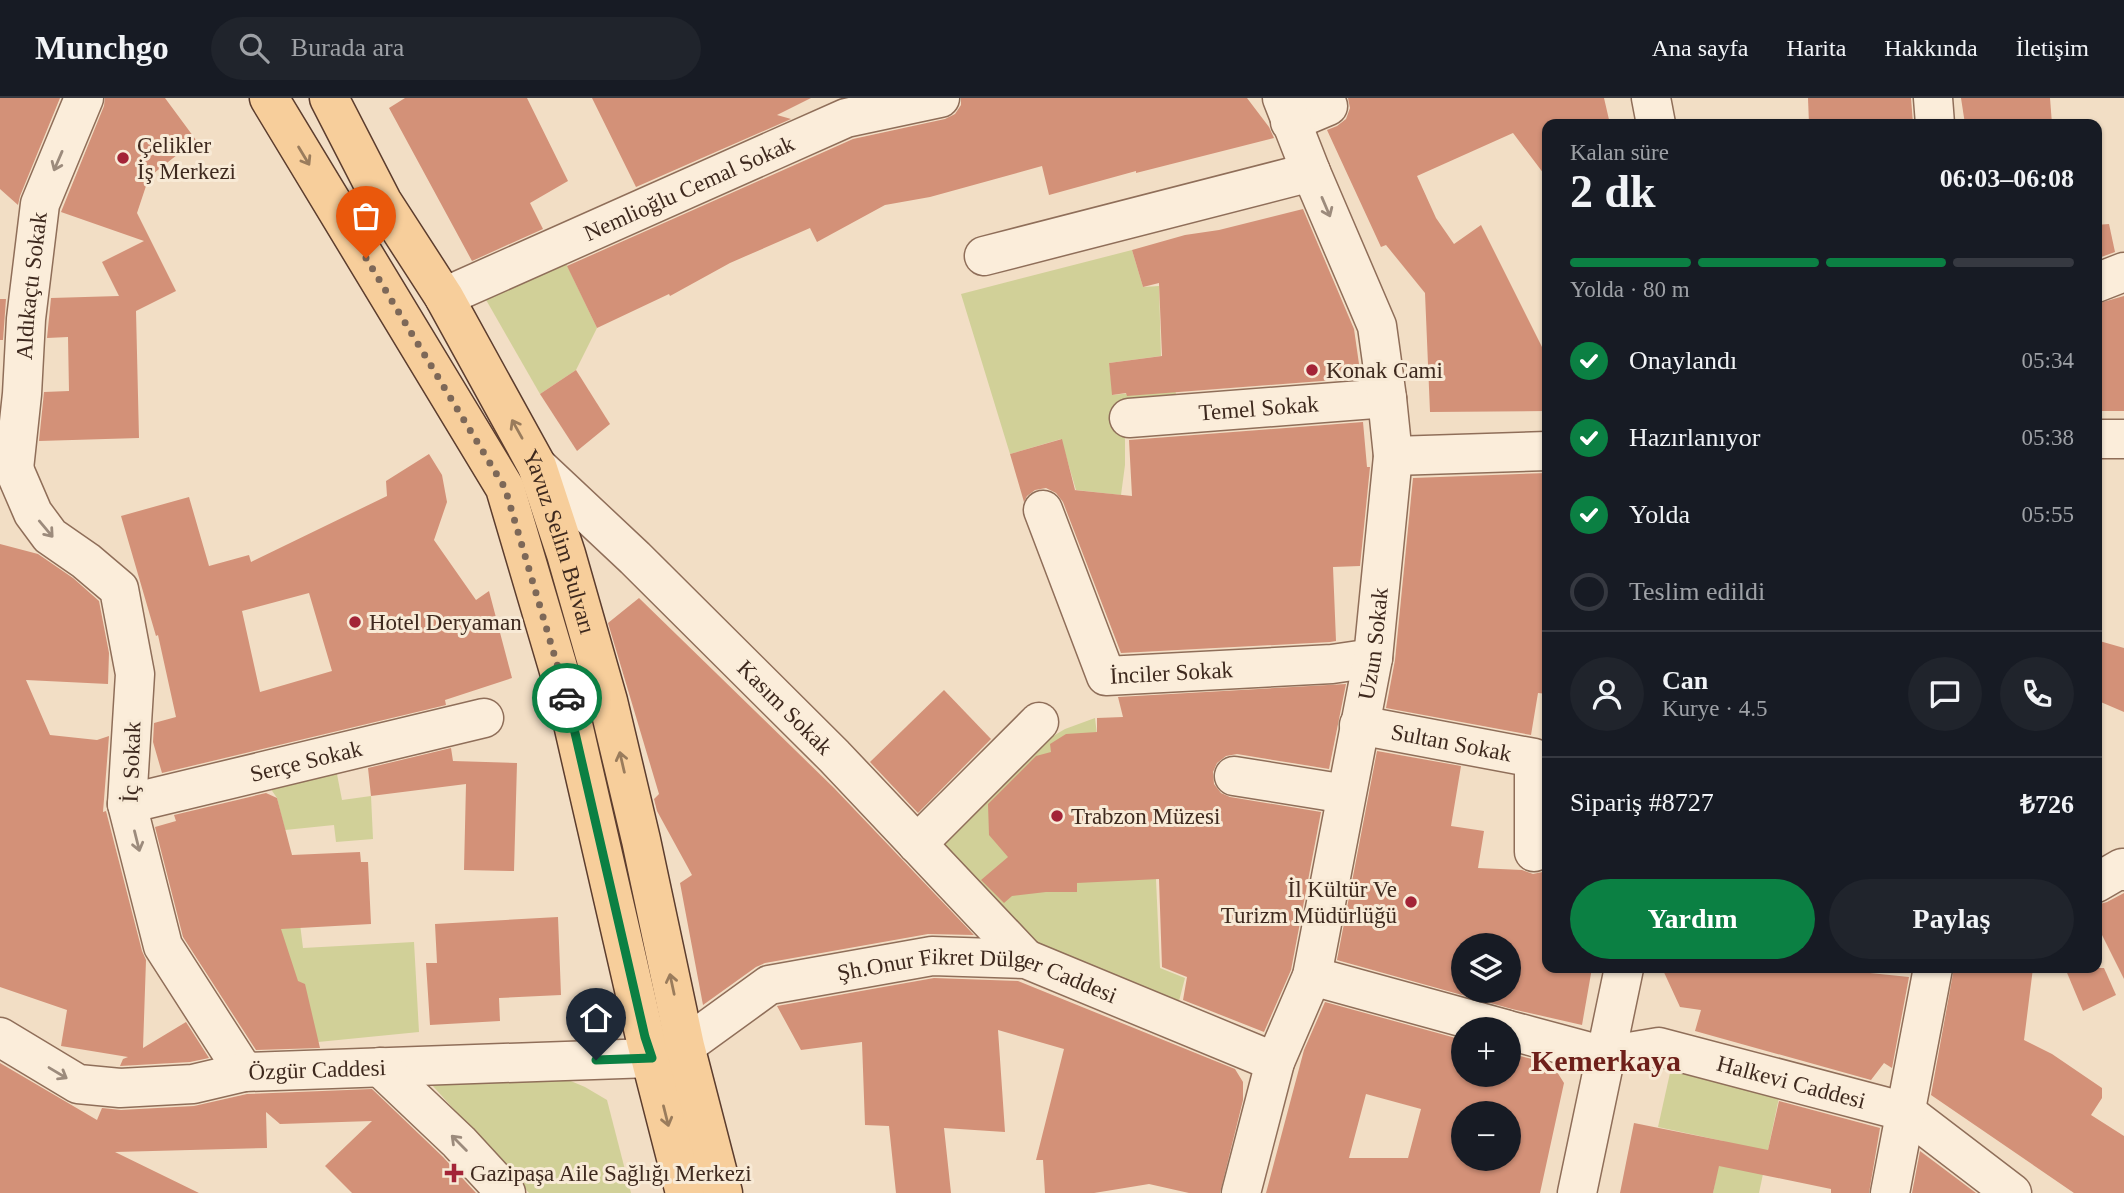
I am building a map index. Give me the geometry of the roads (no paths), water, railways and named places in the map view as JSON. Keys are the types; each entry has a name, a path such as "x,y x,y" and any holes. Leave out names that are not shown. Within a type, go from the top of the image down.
{"main road":[{"name":"Yavuz Selim Bulvarı","path":"269,98 505,488 567,698 645,1037 668,1052 723,1193"},
{"name":"Yavuz Selim Bulvarı","path":"329,98 382,201 444,297 537,466 566,554 608,701 641,840 685,1193"}],"street":[{"name":"Aldıkaçtı Sokak","path":"7,472 13,317 40,204 84,98"},
{"name":"Nemlioğlu Cemal Sokak","path":"444,297 846,118 940,98"},
{"path":"1651,98 1655,119"},
{"path":"1933,98 1935,119"},
{"path":"1286,110 1328,106"},
{"name":"Uzun Sokak","path":"1241,1193 1275,1062 1312,976 1373,659 1392,456 1377,327 1286,110"},
{"path":"984,256 1311,172"},
{"path":"2102,281 2124,272"},
{"name":"Temel Sokak","path":"1129,418 1387,398"},
{"path":"1464,454 1486,438 1542,438"},
{"path":"2102,439 2124,439"},
{"path":"1392,456 1542,452"},
{"name":"Kasım Sokak","path":"537,466 760,681 1026,959"},
{"name":"İç Sokak","path":"7,472 50,536 86,561 119,589 135,674 127,804 163,946 244,1072"},
{"name":"İnciler Sokak","path":"1043,510 1106,676 1332,664 1373,659"},
{"name":"Serçe Sokak","path":"127,804 484,718"},
{"path":"917,844 1039,722"},
{"name":"Sultan Sokak","path":"1359,725 1534,758 1534,852"},
{"path":"1234,776 1346,794"},
{"path":"2102,880 2122,869 2124,872"},
{"name":"Şh.Onur Fikret Dülger Caddesi","path":"668,1052 769,985 932,956 1026,959 1275,1062"},
{"path":"1577,1193 1623,973"},
{"path":"1890,1193 1932,973"},
{"name":"Halkevi Caddesi","path":"1312,976 1463,1017"},
{"name":"Halkevi Caddesi","path":"1521,1033 1605,1056 1659,1047 1906,1112 2009,1192"},
{"name":"Özgür Caddesi","path":"0,1037 78,1084 120,1088 193,1084 244,1072 668,1052"},
{"path":"380,1067 459,1142 506,1193"}],"place":[{"name":"Çelikler İş Merkezi","path":"123,158"},
{"name":"Konak Cami","path":"1312,370"},
{"name":"Hotel Deryaman","path":"355,622"},
{"name":"Trabzon Müzesi","path":"1057,816"},
{"name":"İl Kültür Ve Turizm Müdürlüğü","path":"1411,902"},
{"name":"Gazipaşa Aile Sağlığı Merkezi","path":"454,1173"}],"district":[{"name":"Kemerkaya","path":"1606,1061"}]}
